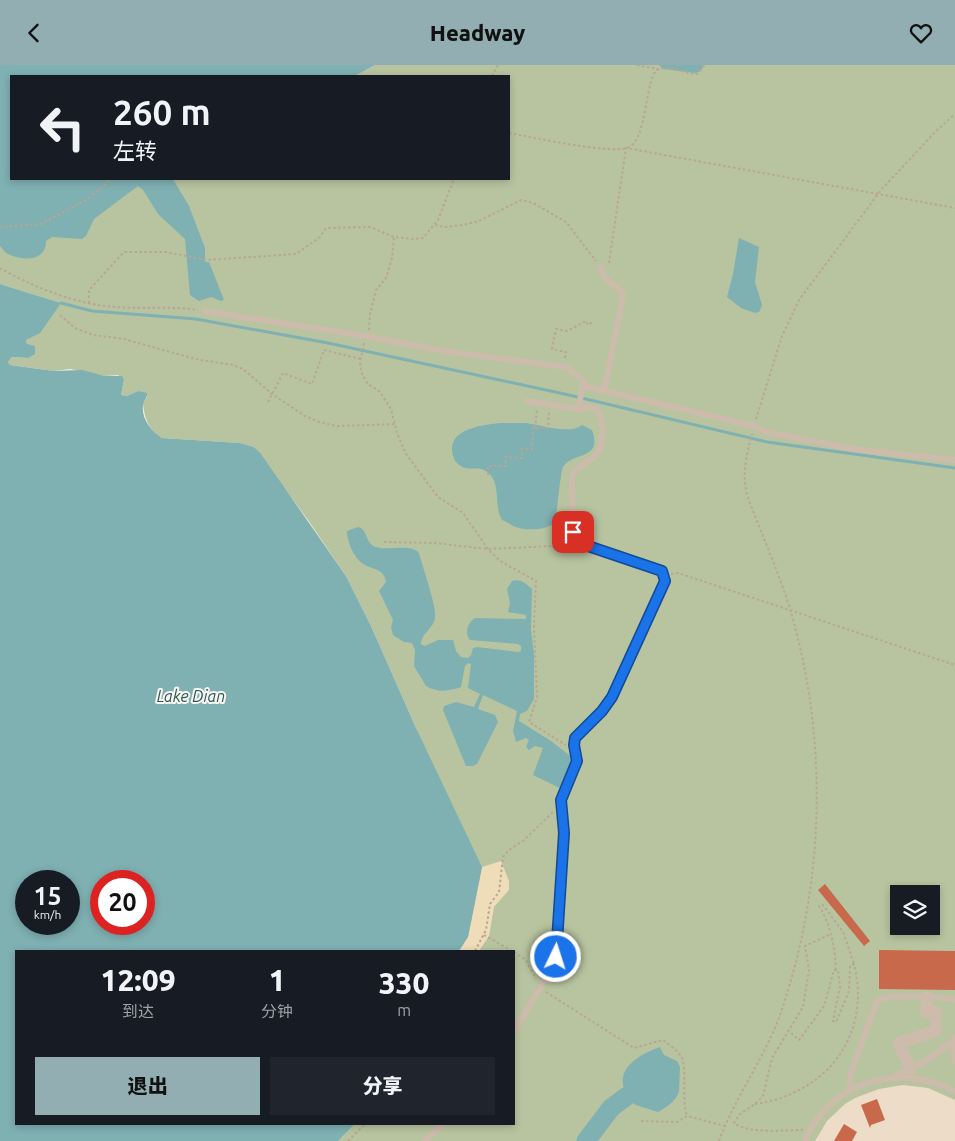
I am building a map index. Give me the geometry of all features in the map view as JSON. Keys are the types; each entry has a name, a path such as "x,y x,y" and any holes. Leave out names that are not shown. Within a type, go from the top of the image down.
{"street":[{"path":"911,1069 898,1043 936,1031 936,1012 926,1011 927,997"}],"lane":[{"path":"601,267 602,276 606,281 620,289 622,296 604,391"},
{"path":"205,311 364,339 566,367 584,381 584,389 579,406"},
{"path":"584,389 604,391 766,432 853,449 955,460"},
{"path":"515,1029 556,957 564,833 561,800 577,761 574,745 575,738 602,711 612,697 665,581 662,571 585,545 573,532 572,476 576,468 593,458 598,451 603,435 601,417 597,409 527,401"},
{"path":"852,1090 849,1084 851,1073 877,1001 889,997 955,999"},
{"path":"805,1141 810,1131 831,1104 852,1090 911,1069 954,1039"},
{"path":"954,1039 955,1062"},
{"path":"891,1077 918,1078 943,1085 955,1091"},
{"path":"425,1141 442,1125"}],"path":[{"path":"637,65 697,74 705,65"},
{"path":"606,281 626,148 635,140 641,128 652,79 658,69"},
{"path":"719,1141 724,1126 763,1055 779,1017 799,955 810,890 815,835 816,750 812,702 790,610 747,495 743,469 782,336 799,300 877,195 937,130 955,114"},
{"path":"510,133 613,150 626,148 955,208"},
{"path":"0,227 41,224 88,199 111,180"},
{"path":"89,303 89,290 118,256 124,252 166,252 206,259 296,254 320,237 326,228 370,227 394,237 423,238 434,225 454,180"},
{"path":"434,225 444,227 463,225 479,221 521,200 534,203 566,222 601,267"},
{"path":"394,237 392,258 386,277 376,290 370,314 370,328 364,339 361,357 362,374 368,384 380,392 391,409 406,454 438,497 463,513 488,549 500,561 536,581 534,626 537,697 529,723 566,745 574,745"},
{"path":"0,268 15,277 89,303 114,307 205,311"},
{"path":"60,315 75,328 93,335 124,339 195,359 233,365 243,369 272,394 304,415 320,422 337,426 395,424"},
{"path":"564,361 566,352 552,349 556,329 567,331 586,321 588,325 594,321"},
{"path":"268,402 282,373 312,384 324,351 361,357"},
{"path":"488,475 488,466 506,466 506,457 522,457 522,449 532,449 532,428 535,428 538,403"},
{"path":"535,428 548,428 548,422"},
{"path":"384,542 434,543 488,549 585,545"},
{"path":"664,575 678,573 955,665"},
{"path":"476,950 486,930 490,904 499,891 502,879 503,857 508,850 524,839 561,805"},
{"path":"810,1131 775,1132 740,1129 734,1123 740,1114 755,1105 790,1096 805,1088 821,1077 842,1053 858,1009 858,980 854,965 843,932 823,905 819,906 831,934 836,970 838,970 840,987 833,1021 836,1022 849,991 850,966 854,965"},
{"path":"755,1105 766,1089 772,1058 803,1007 809,970 805,946 831,934"},
{"path":"484,935 510,950"},
{"path":"515,953 526,959 540,988 634,1048 663,1040 680,1055 684,1062 683,1094 687,1116"},
{"path":"788,1030 799,1040 816,1020 824,1006 834,970 836,970"},
{"path":"641,1121 677,1122 687,1116 724,1126"},
{"path":"348,1141 364,1125"}],"green space":[{"path":"375,65 955,65 955,1141 338,1141 354,1125 515,1125 515,950 460,950 468,937 416,728 371,626 346,576 308,520 254,447 240,443 162,438 154,432 146,420 143,404 147,397 138,391 127,396 121,395 124,380 118,375 105,376 70,369 54,371 10,365 8,362 12,357 28,358 26,340 61,303 0,284 0,214 99,180 510,180 510,75 357,75"}],"sand":[{"path":"501,861 509,881 509,890 494,907 489,936 480,950 460,950 468,937 482,867"}],"shaded area":[{"path":"903,1085 928,1088 955,1100 955,1141 815,1141 827,1121 845,1104 879,1089"}],"water":[{"path":"0,65 375,65 357,75 10,75 10,180 174,180 189,206 205,248 205,262 209,262 224,300 221,301 211,297 199,301 190,295 185,239 158,214 143,190 138,186 94,219 86,236 82,239 52,237 46,241 42,253 26,259 7,253 0,246"},
{"path":"659,65 703,65 701,71 695,73 663,69"},
{"path":"739,238 759,247 755,282 762,305 759,312 755,313 741,308 727,297"},
{"name":"Lake Dian","path":"0,284 61,303 40,333 26,340 27,344 35,346 35,354 28,358 12,357 8,362 10,365 54,371 82,370 105,376 122,376 124,380 121,395 127,396 138,391 147,393 143,405 145,420 151,429 162,438 240,443 254,447 261,454 346,576 482,867 468,937 460,950 15,950 15,1125 354,1125 338,1141 0,1141"},
{"path":"526,423 563,429 577,428 582,425 592,430 594,447 563,467 556,522 552,525 541,529 523,529 502,520 499,514 496,486 490,474 481,469 467,469 455,461 452,451 453,442 458,436 465,431 483,425"},
{"path":"358,527 361,528 370,543 376,547 411,548 419,553 435,612 434,621 422,640 421,644 425,646 438,640 453,640 456,651 461,657 468,658 473,648 477,647 521,651 521,646 518,644 470,640 467,634 468,628 470,622 475,618 526,619 526,615 508,612 510,603 507,589 512,581 518,580 532,589 531,630 534,654 534,699 527,711 520,714 519,721 551,741 574,759 575,764 564,790 533,775 543,748 535,746 529,750 526,747 529,740 526,738 516,742 513,731 517,711 483,695 478,709 495,715 498,722 477,764 466,766 443,710 444,706 456,702 474,707 480,694 468,688 471,664 468,663 465,666 461,687 444,691 426,686 414,666 415,650 412,643 404,642 393,635 391,627 393,620 379,591 386,582 385,577 378,570 363,564 357,558 348,540 347,531"},
{"path":"660,1047 664,1055 677,1061 680,1067 678,1094 671,1103 658,1112 636,1105 630,1101 625,1090 623,1077 628,1066 643,1054"}],"building":[{"path":"825,884 870,941 864,946 818,890"},
{"path":"879,950 955,951 955,990 879,989"},
{"path":"877,1099 885,1120 871,1125 870,1128 861,1105"},
{"path":"844,1124 857,1132 852,1141 834,1141"}],"waterway":[{"path":"61,303 92,311 196,319 328,343 569,395 767,442 955,468"},
{"path":"586,1141 611,1108 627,1096"}],"route":[{"path":"556,957 564,833 561,800 577,761 574,745 575,738 602,711 612,697 665,581 662,571 585,545 573,532"}]}
